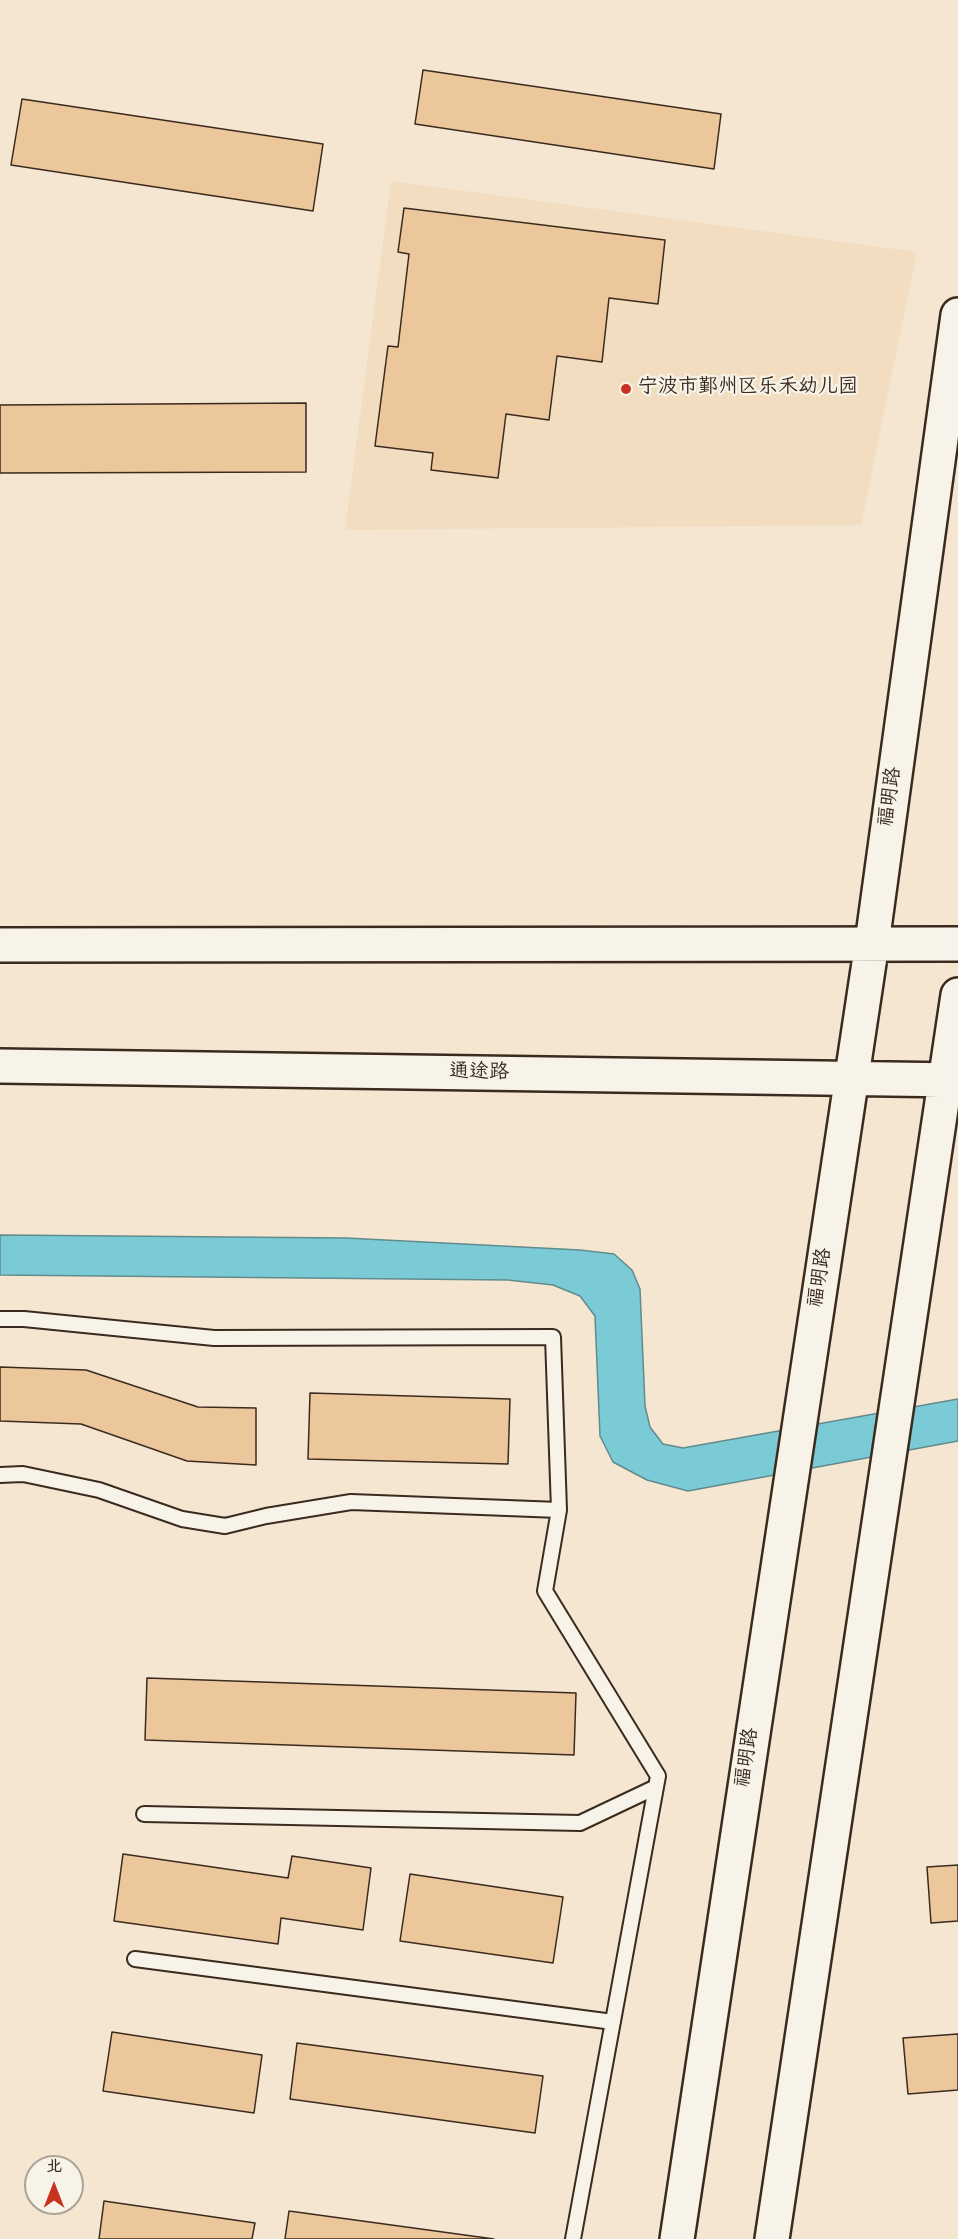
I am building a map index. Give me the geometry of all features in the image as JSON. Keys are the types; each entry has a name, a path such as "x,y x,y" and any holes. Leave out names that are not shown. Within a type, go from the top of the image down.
{"main road":[{"name":"福明路","path":"677,2239 852,1080 958,315"},
{"path":"0,945 958,944"},
{"path":"772,2239 902,1363 951,1080 958,995"},
{"name":"通途路","path":"0,1066 951,1080"}],"lane":[{"path":"0,1319 24,1319 214,1338 553,1337 559,1510 546,1591 658,1776 573,2239"},
{"path":"0,1474 23,1474 99,1490 182,1519 225,1526 266,1516 351,1502 559,1510"},
{"path":"144,1814 580,1823 656,1787"},
{"path":"135,1959 613,2022"}],"shaded area":[{"name":"宁波市鄞州区乐禾幼儿园","path":"391,181 917,252 861,525 345,530"}],"water":[{"path":"0,1235 346,1238 580,1250 614,1254 632,1270 640,1289 645,1406 650,1427 663,1444 683,1448 958,1399 958,1441 688,1491 647,1480 613,1462 600,1436 595,1316 580,1296 553,1285 508,1280 0,1275"}],"building":[{"path":"423,70 721,114 714,169 415,124"},
{"path":"22,99 323,144 313,211 11,165"},
{"path":"404,208 665,240 658,304 609,298 602,362 557,356 549,420 506,414 498,478 431,470 433,453 375,446 388,346 398,347 409,254 398,252"},
{"path":"306,403 306,472 0,473 0,405"},
{"path":"0,1367 86,1370 198,1407 256,1408 256,1465 187,1461 81,1424 0,1421"},
{"path":"310,1393 510,1399 508,1464 308,1459"},
{"path":"147,1678 576,1693 574,1755 145,1740"},
{"path":"123,1854 288,1878 292,1856 371,1868 363,1930 281,1918 278,1944 114,1921"},
{"path":"958,1865 958,1921 931,1923 927,1867"},
{"path":"410,1874 563,1897 553,1963 400,1941"},
{"path":"112,2032 262,2055 254,2113 103,2091"},
{"path":"958,2034 958,2090 908,2094 903,2038"},
{"path":"297,2043 543,2076 535,2133 290,2099"},
{"path":"104,2201 255,2223 252,2239 99,2239"},
{"path":"289,2211 494,2239 285,2239"}],"place":[{"name":"宁波市鄞州区乐禾幼儿园","path":"626,389"}]}
